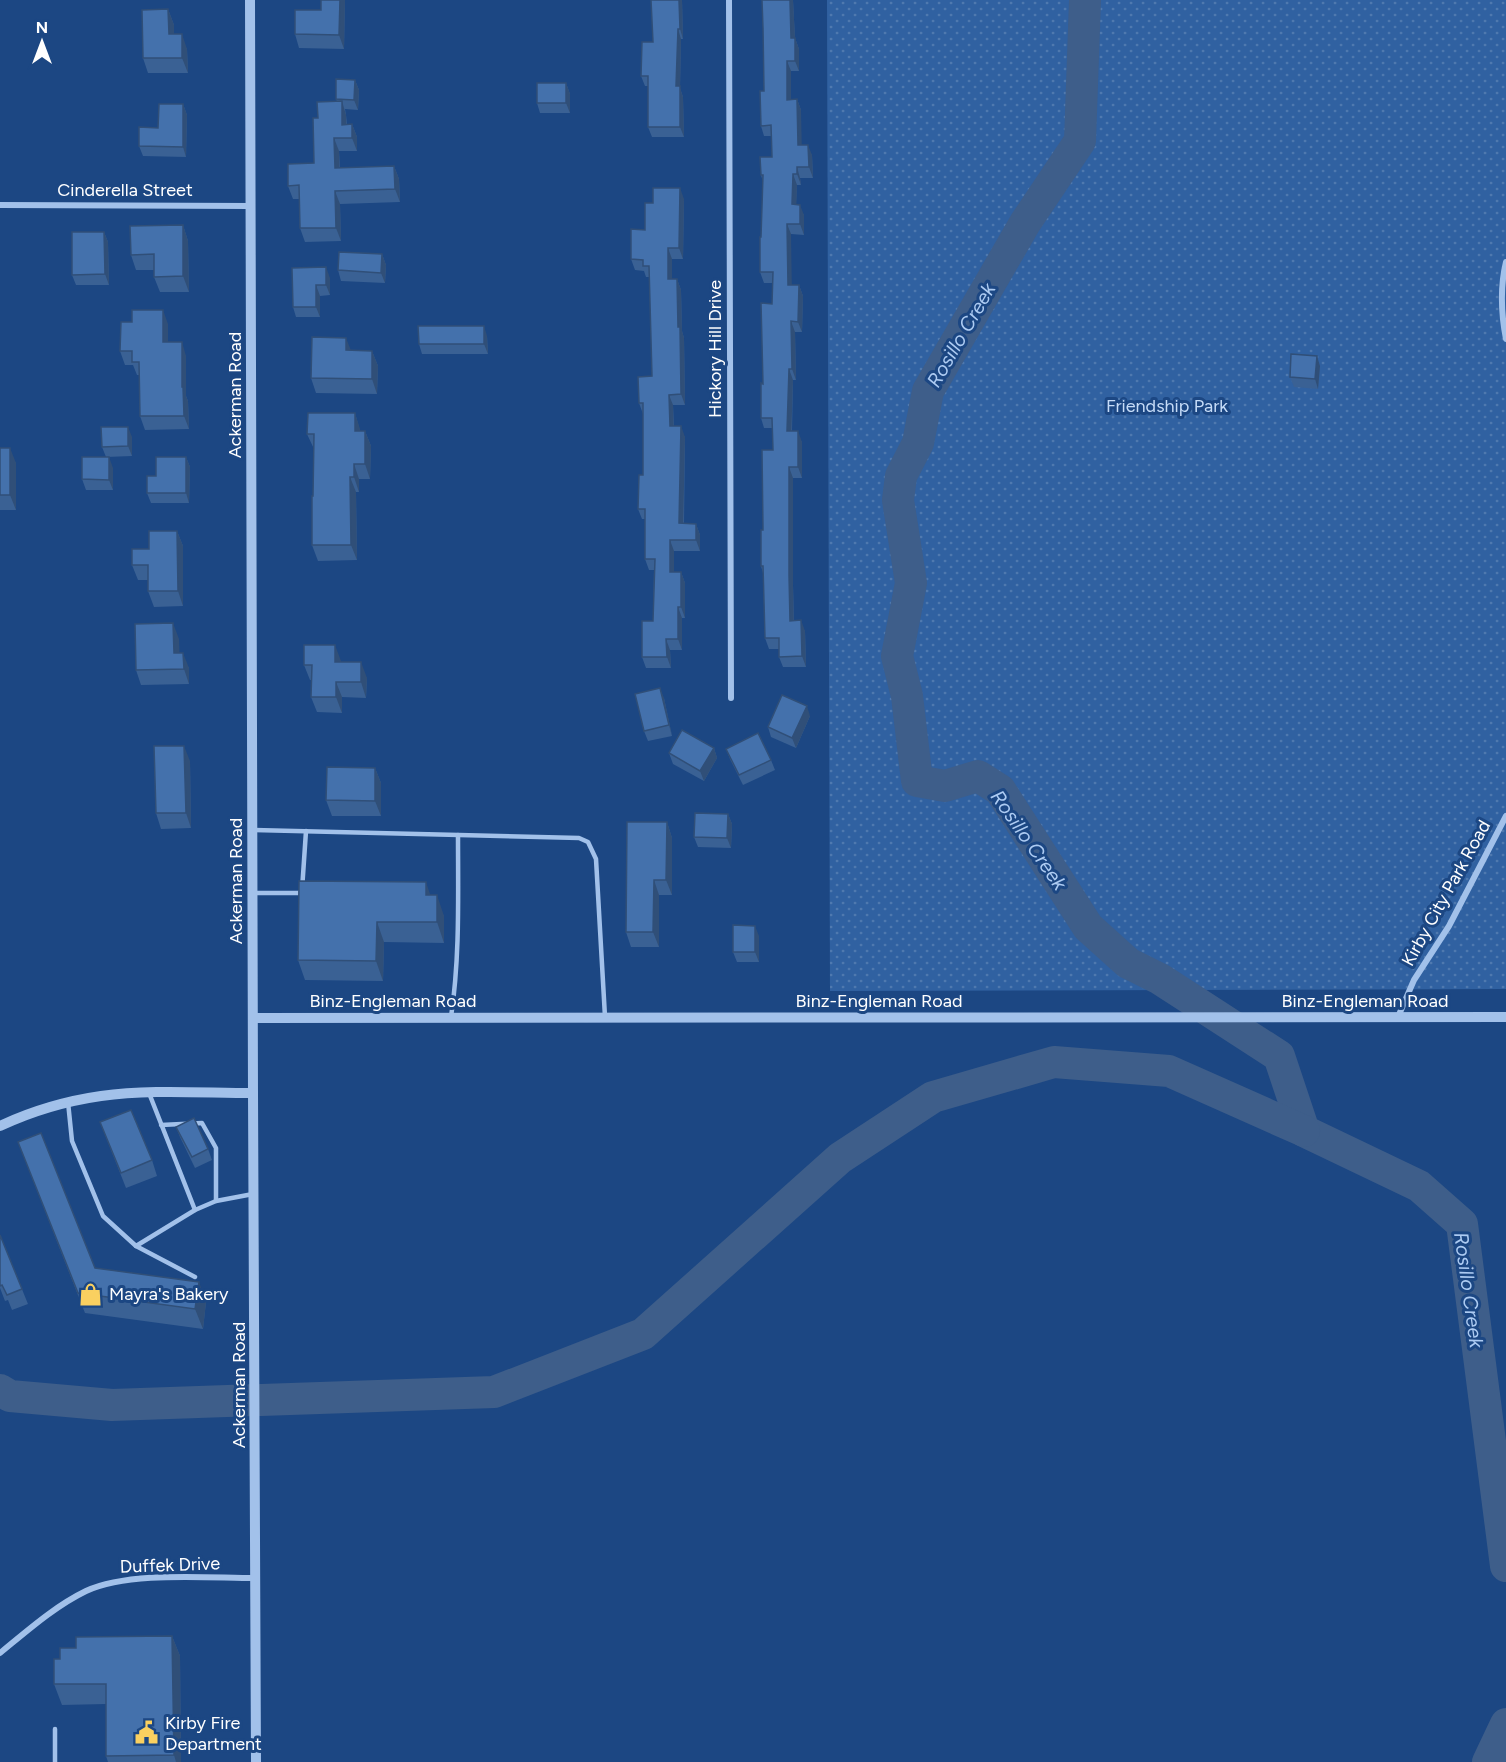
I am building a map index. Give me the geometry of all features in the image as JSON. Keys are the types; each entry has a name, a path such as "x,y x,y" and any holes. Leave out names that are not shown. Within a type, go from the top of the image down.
{"street":[{"name":"Ackerman Road","path":"250,0 256,1762"},
{"name":"Hickory Hill Drive","path":"729,0 731,698"},
{"name":"Cinderella Street","path":"0,205 250,206"},
{"path":"1506,261 1503,278 1502,319 1506,339"},
{"name":"Kirby City Park Road","path":"1398,1017 1414,980 1449,926 1506,816"},
{"name":"Binz-Engleman Road","path":"253,1017 1506,1017"},
{"path":"0,1126 35,1111 102,1095 253,1093"},
{"name":"Duffek Drive","path":"0,1653 59,1607 87,1591 114,1582 146,1578 255,1578"}],"lane":[{"path":"253,830 579,838 588,842 596,859 605,1017"},
{"path":"253,893 299,893 302,890 306,831"},
{"path":"451,1017 459,941 458,835"},
{"path":"149,1093 195,1210"},
{"path":"68,1102 72,1141 103,1216 136,1246 195,1277"},
{"path":"161,1125 202,1123 216,1148 216,1201"},
{"path":"136,1246 195,1210 216,1201 254,1194"},
{"path":"55,1729 55,1762"}],"green space":[{"name":"Friendship Park","path":"827,0 1506,0 1506,989 830,991"}],"building":[{"path":"321,0 340,0 339,35 295,34 295,10 321,10"},
{"path":"651,0 679,0 680,29 678,29 676,86 680,86 680,127 648,127 648,76 641,76 642,42 653,42"},
{"path":"762,0 790,0 791,38 795,38 795,61 787,61 787,100 797,99 798,145 808,145 809,167 797,167 797,174 793,174 792,204 800,205 800,224 787,224 788,285 799,285 798,322 791,321 792,369 789,369 787,431 798,431 798,467 789,467 790,621 801,620 802,656 779,657 779,638 765,638 763,566 761,566 762,450 773,450 772,418 761,418 761,383 763,384 761,303 772,304 773,272 760,272 763,175 761,175 760,157 772,157 771,125 761,126 760,91 764,91"},
{"path":"168,9 169,34 182,34 182,58 143,58 142,10"},
{"path":"336,79 355,80 354,100 336,99"},
{"path":"537,83 566,83 566,103 537,103"},
{"path":"342,101 342,125 352,124 352,138 334,138 335,168 394,166 395,189 335,191 336,228 300,228 299,185 288,186 288,164 314,163 313,118 318,118 317,102"},
{"path":"159,104 183,104 183,147 139,146 139,127 158,128"},
{"path":"653,188 680,188 679,248 668,248 668,279 677,279 681,394 669,395 670,426 681,426 679,523 696,524 696,540 670,540 670,572 681,572 681,607 678,607 678,639 666,639 667,657 642,657 642,621 653,621 655,559 645,559 645,509 638,509 639,475 643,475 643,403 639,403 638,377 652,376 649,266 643,266 643,260 631,259 631,229 645,230 645,203 653,203"},
{"path":"183,225 183,276 154,277 154,254 131,255 130,226"},
{"path":"72,232 104,232 105,274 72,275"},
{"path":"339,252 382,254 381,273 338,270"},
{"path":"326,267 326,285 316,285 316,307 293,307 292,268"},
{"path":"132,310 163,310 163,342 182,342 184,416 140,416 139,362 132,362 132,351 120,351 121,322 132,322"},
{"path":"418,326 484,326 484,344 419,344"},
{"path":"312,337 346,338 346,350 372,351 372,379 311,378"},
{"path":"1291,354 1317,356 1315,379 1290,377"},
{"path":"308,413 355,413 355,431 365,431 365,464 354,464 354,477 350,477 351,545 312,545 314,434 307,434"},
{"path":"101,427 128,427 128,446 102,447"},
{"path":"0,448 10,448 10,495 0,495"},
{"path":"82,457 109,457 109,480 82,479"},
{"path":"156,457 186,457 186,493 147,493 147,476 156,476"},
{"path":"149,531 177,531 178,591 148,591 148,565 132,565 132,549 149,549"},
{"path":"173,623 174,653 183,653 184,669 136,670 135,624"},
{"path":"304,645 335,645 335,662 361,662 361,682 336,682 336,697 311,697 312,665 304,665"},
{"path":"660,688 669,725 644,731 635,694"},
{"path":"782,695 807,706 792,738 768,727"},
{"path":"682,730 714,748 700,771 669,753"},
{"path":"758,733 771,760 739,775 726,749"},
{"path":"154,746 184,746 186,813 156,813"},
{"path":"327,767 375,768 375,801 326,800"},
{"path":"695,813 728,814 727,838 694,837"},
{"path":"627,822 667,822 666,880 654,880 653,932 626,932"},
{"path":"299,881 426,882 426,895 437,895 437,922 377,922 376,961 298,960"},
{"path":"733,925 755,926 755,952 733,952"},
{"path":"131,1110 152,1160 121,1173 100,1122"},
{"path":"194,1118 208,1149 192,1157 176,1127"},
{"path":"41,1133 95,1268 199,1282 195,1309 78,1293 18,1142"},
{"path":"0,1235 22,1289 7,1295 2,1285 0,1286"},
{"name":"Kirby Fire Department","path":"172,1636 174,1755 106,1756 106,1684 54,1684 54,1659 60,1659 60,1648 76,1648 76,1637"}],"waterway":[{"name":"Rosillo Creek","path":"1085,0 1080,141 1025,223 928,391 918,443 901,476 898,500 911,583 897,656 907,696 917,781 945,786 978,776 1000,790 1088,927 1128,963 1160,979 1279,1056 1304,1131 1419,1186 1462,1224 1506,1566"},
{"path":"0,1390 10,1396 112,1405 494,1392 643,1334 840,1158 933,1097 1054,1062 1169,1071 1304,1131"},
{"name":"Rosillo Creek","path":"1488,1762 1506,1724"}],"place":[{"name":"Mayra's Bakery","path":"91,1294"},
{"name":"Kirby Fire Department","path":"147,1733"}]}
